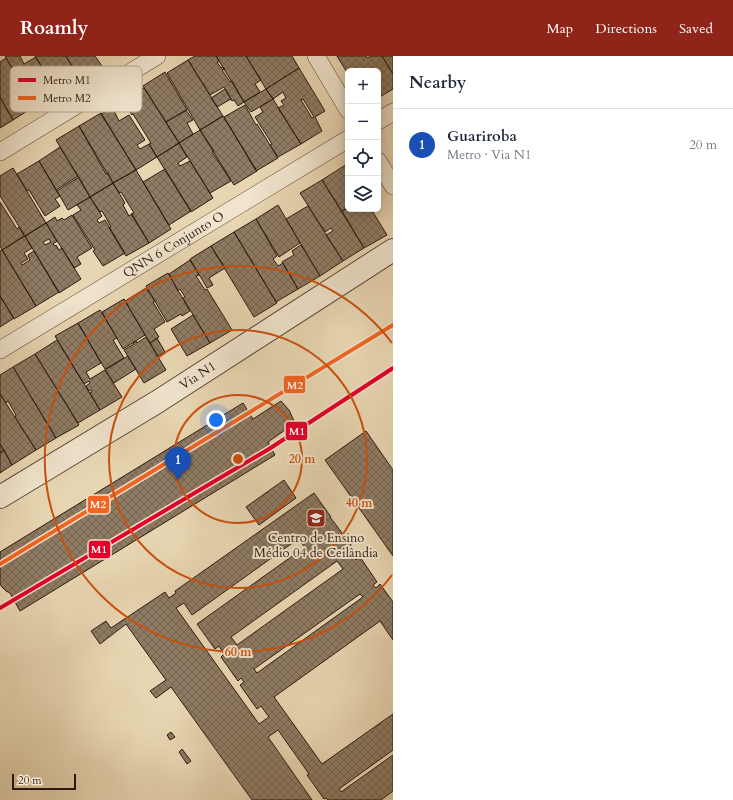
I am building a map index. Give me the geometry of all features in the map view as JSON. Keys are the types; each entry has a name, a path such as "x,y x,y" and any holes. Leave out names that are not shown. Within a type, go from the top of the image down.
{"street":[{"path":"141,66 157,56"},
{"path":"316,56 345,105"},
{"path":"0,152 65,112"},
{"path":"381,119 393,112"},
{"name":"QNN 6 Conjunto O","path":"0,350 345,142"},
{"path":"381,166 393,186"},
{"name":"Via N1","path":"0,497 157,402 393,250"}],"building":[{"path":"5,56 20,56 24,64 36,57 42,66 11,66"},
{"path":"35,56 66,56 72,66 41,66"},
{"path":"66,56 95,56 102,66 72,66"},
{"path":"195,56 216,56 219,61 217,62 221,68 223,67 225,69 222,70 230,82 232,81 244,102 238,106 234,100 232,101 224,87 210,95 188,60"},
{"path":"216,56 246,56 261,80 255,84 260,92 244,102"},
{"path":"246,56 292,56 299,68 266,89"},
{"path":"337,56 366,56 367,58 371,56 382,56 393,74 393,89 381,96 381,68 345,69"},
{"path":"382,56 393,56 393,74 391,71"},
{"path":"6,58 11,66 10,112 26,112 13,120 0,97 0,62"},
{"path":"188,60 223,116 200,130 167,73"},
{"path":"299,68 325,111 315,117 322,131 301,144 278,108 284,105 281,101 286,98 283,92 273,99 266,89","holes":["303,99 314,117 312,118 301,100"]},
{"path":"165,72 187,110 166,122 143,86"},
{"path":"144,88 179,143 157,157 149,144 151,143 133,114 132,115 130,112 142,112 142,89"},
{"path":"225,89 231,99 217,107 211,98"},
{"path":"266,89 273,99 251,112 244,102"},
{"path":"0,97 13,120 0,128"},
{"path":"273,99 301,144 278,157 270,145 272,144 255,117 263,112 260,107"},
{"path":"245,105 256,125 257,124 278,158 256,171 224,117"},
{"path":"186,110 193,120 187,123 193,134 179,143 166,122"},
{"path":"104,112 114,112 119,121 129,115 145,140 137,145 140,149 149,144 157,157 136,170 101,114"},
{"path":"101,113 136,170 113,183 79,126"},
{"path":"223,116 257,171 234,185 200,130"},
{"path":"79,126 106,174 108,173 113,183 90,197 56,140"},
{"path":"200,130 231,181 210,193 179,143"},
{"path":"179,143 187,157 178,163 180,166 190,161 213,198 191,212 157,157"},
{"path":"60,147 78,176 56,190 39,161"},
{"path":"39,161 60,196 55,199 60,206 45,216 17,174"},
{"path":"345,165 345,210 342,211 322,180"},
{"path":"13,168 46,223 25,236 0,196 0,176"},
{"path":"165,169 191,211 169,225 143,182"},
{"path":"136,170 171,229 149,243 131,214 134,213 121,192 119,193 113,183"},
{"path":"79,177 90,197 68,210 57,191"},
{"path":"322,180 364,248 343,261 326,235 333,231 331,228 325,232 300,193"},
{"path":"113,183 125,203 123,205 129,216 132,214 149,243 126,256 109,228 111,227 102,211 100,212 90,197"},
{"path":"90,197 102,216 97,220 99,223 105,220 125,253 103,266 93,251 95,250 73,215 81,210 77,205"},
{"path":"0,202 17,229 19,227 24,236 2,250 0,246"},
{"path":"278,205 300,243 279,257 256,219"},
{"path":"308,206 343,261 320,276 286,219"},
{"path":"345,210 345,212 373,212 387,235 364,248 342,211"},
{"path":"72,215 92,248 77,257 81,264 74,268 46,223 55,217 57,221 62,218 64,220"},
{"path":"256,219 277,256 273,259 278,266 283,263 298,289 276,302 234,232"},
{"path":"46,223 57,241 53,244 55,246 56,245 59,250 62,248 81,279 59,293 25,236","holes":["49,239 51,242 45,245 43,242"]},
{"path":"234,232 277,303 254,317 211,246"},
{"path":"25,236 32,248 24,253 28,259 21,263 22,265 30,260 28,255 34,251 59,292 36,306 2,250"},
{"path":"301,245 320,276 298,289 282,262 294,255 292,251"},
{"path":"211,246 225,268 209,278 213,285 207,288 190,259"},
{"path":"2,250 36,306 14,319 0,296 0,251"},
{"path":"190,260 199,275 196,276 205,290 207,289 232,330 210,343 183,298 185,297 180,289 178,291 169,274"},
{"path":"168,273 190,311 167,322 146,286"},
{"path":"146,288 155,301 153,302 165,322 154,329 159,337 150,343 125,301"},
{"path":"0,296 14,318 0,327"},
{"path":"124,299 145,335 123,349 102,312"},
{"path":"100,310 117,338 113,340 124,358 105,369 78,323"},
{"path":"193,315 210,343 187,356 171,329"},
{"path":"78,323 101,363 86,372 90,379 105,370 122,397 100,410 90,393 92,392 91,390 89,391 86,386 90,383 89,381 84,384 55,336"},
{"path":"146,337 166,370 144,383 124,350 136,341 137,343"},
{"path":"157,338 165,352 158,356 150,343"},
{"path":"57,340 100,410 78,423 35,354"},
{"path":"35,354 79,425 56,438 13,367"},
{"path":"128,356 136,369 114,383 105,370"},
{"path":"13,367 56,438 36,450 15,417 16,415 8,401 6,403 0,394 0,375"},
{"path":"0,394 36,450 12,465 0,444"},
{"path":"281,401 289,410 295,423 268,442 275,455 20,611 10,593 0,584 0,552 243,403 253,419"},
{"path":"366,431 393,470 393,556 325,460"},
{"path":"0,444 4,450 0,453"},
{"path":"4,450 12,465 0,473 0,453"},
{"path":"284,480 296,498 259,525 246,507"},
{"path":"314,493 354,549 350,552 356,560 360,557 377,582 373,585 376,588 380,584 393,602 393,640 380,621 274,697 322,764 393,714 393,750 339,789 341,792 393,755 393,791 381,800 324,799 307,775 309,774 278,730 268,737 312,800 252,800 171,687 156,698 150,691 166,680 126,624 100,644 91,631 106,621 111,628 165,592 169,598 176,593 175,591","holes":["298,539 305,547 197,624 215,649 219,646 224,654 221,657 238,681 241,678 244,682 240,685 257,709 261,706 269,717 259,724 176,608 184,603 192,615","337,561 343,569 237,645 231,637","360,594 363,597 257,673 254,669"]},
{"path":"171,732 175,737 170,740 167,735"},
{"path":"182,749 191,761 187,764 179,752"}],"metro line":[{"name":"M2","path":"0,564 393,325"},
{"name":"M1","path":"0,608 269,449 393,368"}],"place":[{"name":"Guariroba","path":"178,480"},
{"name":"Centro de Ensino Médio 04 de Ceilândia","path":"316,518"}]}
